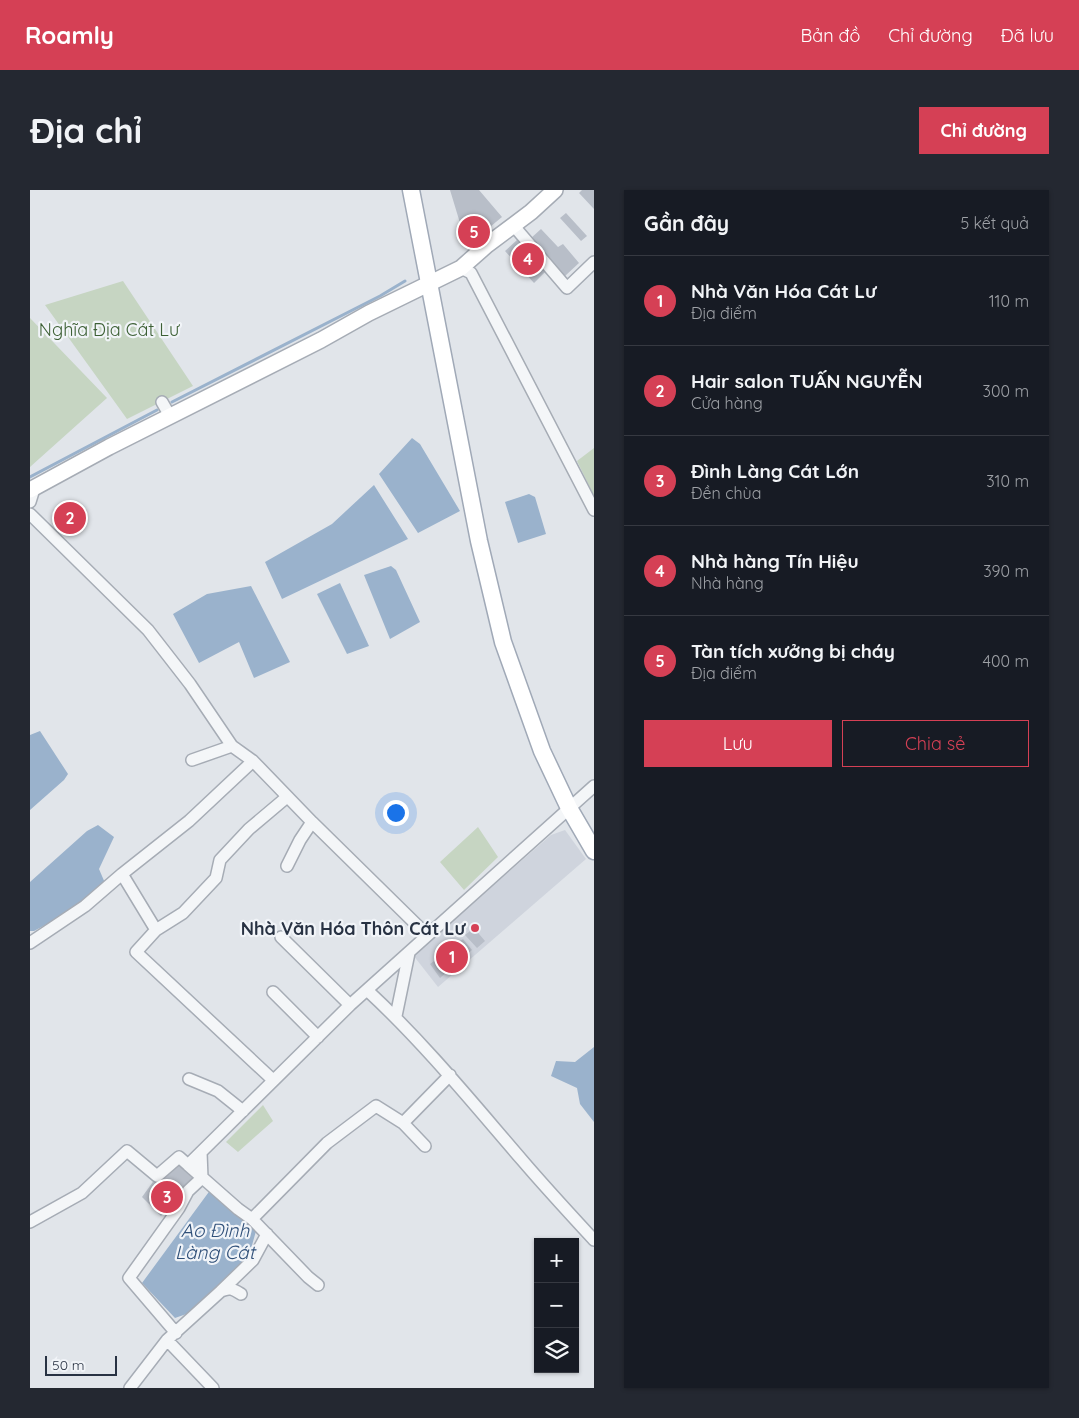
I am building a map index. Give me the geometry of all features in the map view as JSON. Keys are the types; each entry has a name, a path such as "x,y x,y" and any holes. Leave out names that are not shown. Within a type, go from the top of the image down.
{"main road":[{"path":"411,190 479,541 503,642 542,750 569,808 594,851"},
{"path":"31,494 102,450 369,314 429,285 466,271 474,257 531,212 555,190"}],"street":[{"path":"513,225 567,288 594,262"},
{"path":"466,271 594,510"},
{"path":"162,402 170,416"},
{"path":"30,514 148,630 190,684 232,746 253,760 312,822 427,934"},
{"path":"192,760 232,746"},
{"path":"30,943 85,906 189,821 253,760"},
{"path":"188,1165 350,1005 409,953 427,934 473,898 594,786"},
{"path":"273,1080 136,952 156,930 183,913 216,878 220,860 249,830 287,797"},
{"path":"288,866 300,840 312,822"},
{"path":"122,874 156,930"},
{"path":"281,937 350,1005"},
{"path":"396,1016 409,953"},
{"path":"368,990 396,1016 450,1075 523,1162 594,1240"},
{"path":"273,992 318,1037"},
{"path":"403,1123 450,1075"},
{"path":"188,1079 218,1091 243,1111"},
{"path":"252,1219 327,1143 376,1106 403,1123 425,1146"},
{"path":"30,1222 82,1193 126,1152 157,1176 179,1158 252,1219 318,1285"},
{"path":"201,1152 202,1178 188,1191 179,1208 129,1278 171,1337 212,1388"},
{"path":"130,1388 171,1337 253,1260 268,1234"},
{"path":"221,1290 233,1289 241,1294"}],"shaded area":[{"name":"Nhà Văn Hóa Thôn Cát Lư","path":"565,830 586,859 438,987 413,955 551,835"}],"green space":[{"name":"Nghĩa Địa Cát Lư","path":"123,281 193,386 127,419 45,305"},
{"path":"30,318 107,398 30,467"},
{"path":"594,448 594,496 577,461"},
{"path":"478,827 498,857 464,890 440,862"},
{"path":"263,1105 273,1121 238,1152 226,1142"}],"water":[{"path":"412,438 420,444 460,511 418,533 379,474"},
{"path":"374,485 408,539 282,599 265,562 332,524"},
{"path":"529,494 535,497 546,534 518,543 505,502"},
{"path":"391,566 396,570 420,622 390,639 364,575"},
{"path":"340,583 369,646 347,654 317,594"},
{"path":"251,586 290,662 254,678 239,642 199,663 173,614 207,594"},
{"path":"40,731 68,774 64,780 30,810 30,735"},
{"path":"98,825 114,837 99,869 105,883 64,915 34,931 30,931 30,882 87,831"},
{"path":"594,1047 594,1122 580,1104 577,1088 551,1076 556,1061 575,1062"},
{"name":"Ao Đình Làng Cát","path":"211,1189 256,1231 249,1256 192,1312 175,1318 142,1283"}],"building":[{"path":"450,190 479,190 502,217 467,246"},
{"path":"582,190 594,190 594,209 579,193"},
{"path":"566,213 587,236 581,241 560,218"},
{"path":"541,229 558,247 563,244 579,263 565,276 530,239"},
{"path":"517,240 546,271 534,283 505,251"},
{"path":"77,504 84,511 64,532 57,525"},
{"path":"474,928 485,941 477,948 465,935"},
{"path":"463,939 472,950 440,978 430,964"},
{"path":"179,1161 193,1178 161,1216 142,1197 155,1179 163,1179"}],"waterway":[{"path":"172,402 380,296 405,281"},
{"path":"30,477 157,410"}],"place":[{"name":"Tàn tích xưởng bị cháy","path":"474,232"},
{"name":"Nhà hàng Tín Hiệu","path":"528,259"},
{"name":"Hair salon TUẤN NGUYỄN","path":"70,518"},
{"name":"Nhà Văn Hóa Thôn Cát Lư","path":"475,928"},
{"name":"Nhà Văn Hóa Cát Lư","path":"452,957"},
{"name":"Đình Làng Cát Lớn","path":"167,1197"}]}
